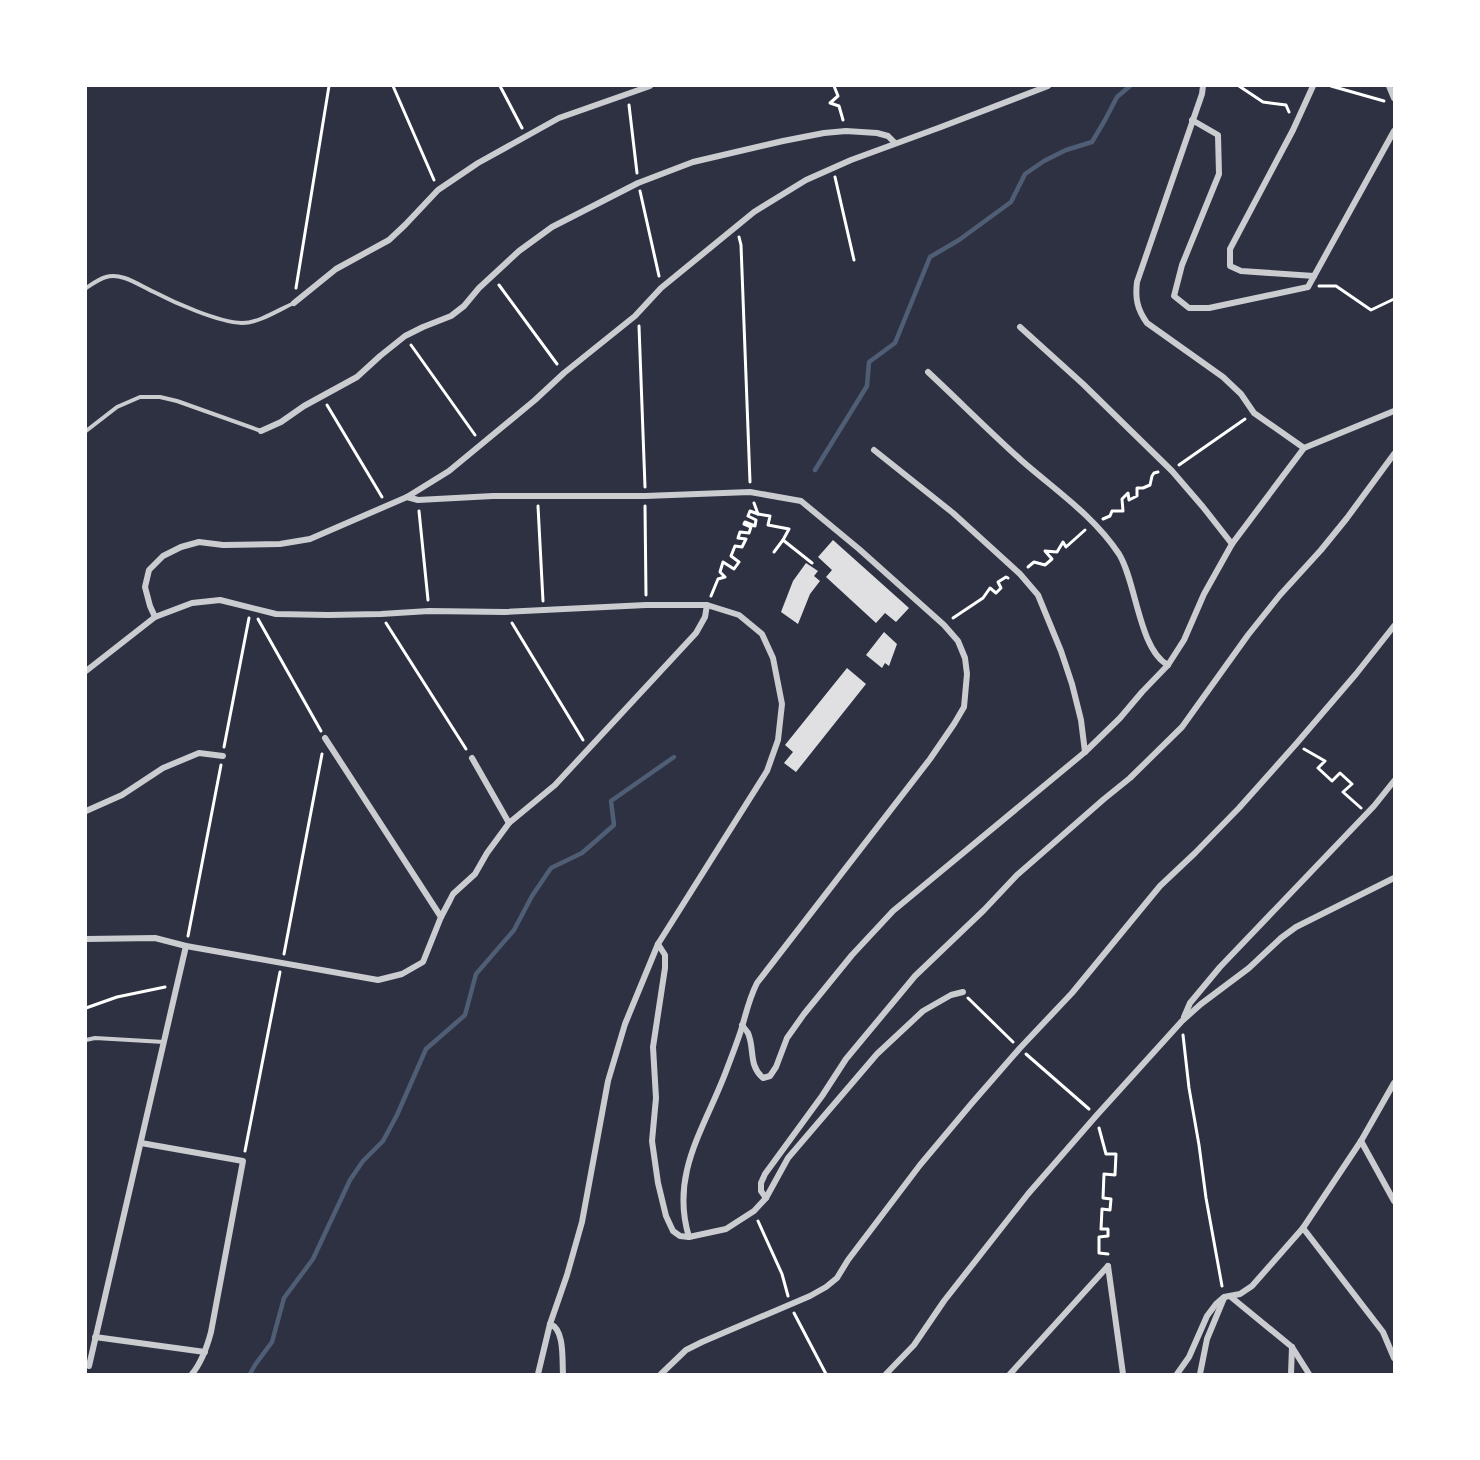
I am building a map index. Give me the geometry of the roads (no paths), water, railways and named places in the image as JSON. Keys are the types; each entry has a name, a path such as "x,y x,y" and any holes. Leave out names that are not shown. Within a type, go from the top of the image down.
{"street":[{"path":"294,303 336,269 388,240 438,190 478,163 559,118 650,86"},
{"path":"154,617 145,587 149,570 163,556 200,542 223,545 280,544 310,539 407,497 449,471 635,316 661,288 754,212 806,180 832,168 1048,86"},
{"path":"1203,86 1137,282 1135,293 1139,312 1157,330 1223,377 1241,394 1254,413 1304,448"},
{"path":"1312,86 1295,125 1230,249 1230,266 1241,271 1314,276"},
{"path":"1389,86 1395,98"},
{"path":"1192,120 1218,135 1219,174 1182,265 1174,296 1189,308 1209,308 1308,287 1395,131"},
{"path":"261,431 281,422 304,406 357,377 405,336 451,316 519,251 552,227 638,183 693,162 824,133 846,131 877,133 888,136 895,143"},
{"path":"1020,327 1083,384 1172,471 1232,544"},
{"path":"928,372 1021,460 1094,522 1120,556 1147,638 1162,662 1168,664"},
{"path":"742,1025 748,1034 756,1072 763,1078 770,1076 776,1067 787,1038 804,1014 852,954 893,911 1085,752 1120,718 1168,664 1184,640 1204,594 1232,544 1304,448 1395,411"},
{"path":"874,450 953,513 1020,574 1038,595 1072,684 1081,720 1085,752"},
{"path":"765,1198 760,1191 765,1174 846,1059 915,976 1017,875 1130,778 1182,727 1248,635 1347,518 1395,454"},
{"path":"407,497 418,500 537,495 645,496 750,492 801,501 944,625 958,641 965,658 967,674 964,707 954,724 930,759 757,983 749,998 727,1070 697,1138 686,1172 683,1190 689,1237"},
{"path":"86,670 154,617 192,603 220,600 276,614 328,615 707,605 739,615 762,634 773,658 782,704 778,740 767,771 658,944 625,1024 608,1081 582,1222 550,1324 538,1374"},
{"path":"86,939 155,938 186,946 378,980 402,974 423,962 453,894 475,874 509,823 555,785 696,633 705,617 707,605"},
{"path":"661,1374 687,1350 810,1296 837,1278 920,1165 972,1103 1072,993 1160,886 1224,823 1296,744 1395,626"},
{"path":"325,738 441,917"},
{"path":"86,811 122,795 163,768 199,753 223,756"},
{"path":"472,758 509,823"},
{"path":"1182,1021 1190,1003 1220,967 1374,806 1395,781"},
{"path":"886,1374 914,1345 950,1293 1028,1194 1182,1021 1296,927 1395,878"},
{"path":"658,944 665,955 665,968 653,1047 656,1098 652,1141 658,1183 666,1216 673,1231 680,1236 689,1237 726,1229 754,1211 765,1198 788,1158 877,1054 923,1011 951,995 963,992"},
{"path":"89,1366 186,946"},
{"path":"1177,1374 1189,1357 1207,1316 1216,1304 1252,1286 1303,1228 1361,1141 1395,1083"},
{"path":"1361,1141 1395,1201"},
{"path":"141,1143 243,1161 211,1332 205,1352 192,1374"},
{"path":"1303,1228 1383,1332 1395,1358"},
{"path":"1010,1374 1108,1266 1123,1374"},
{"path":"1228,1297 1292,1347 1308,1374"},
{"path":"1200,1374 1207,1339 1228,1297"},
{"path":"550,1324 555,1326 562,1341 563,1374"},
{"path":"95,1336 205,1352"},
{"path":"1291,1374 1292,1347"}],"lane":[{"path":"86,288 107,276 119,277 133,281 154,293 191,308 231,322 244,323 294,303"},
{"path":"86,431 117,407 140,396 177,401 261,431"},
{"path":"86,1040 95,1038 164,1042"}],"waterway":[{"path":"815,470 867,386 869,362 895,343 930,257 959,240 1011,202 1025,174 1066,150 1092,142 1117,97 1130,86"},
{"path":"250,1374 272,1342 284,1298 313,1259 350,1180 363,1161 383,1141 426,1049 465,1015 476,974 514,930 532,896 551,868 582,853 614,825 611,801 674,757"}]}
